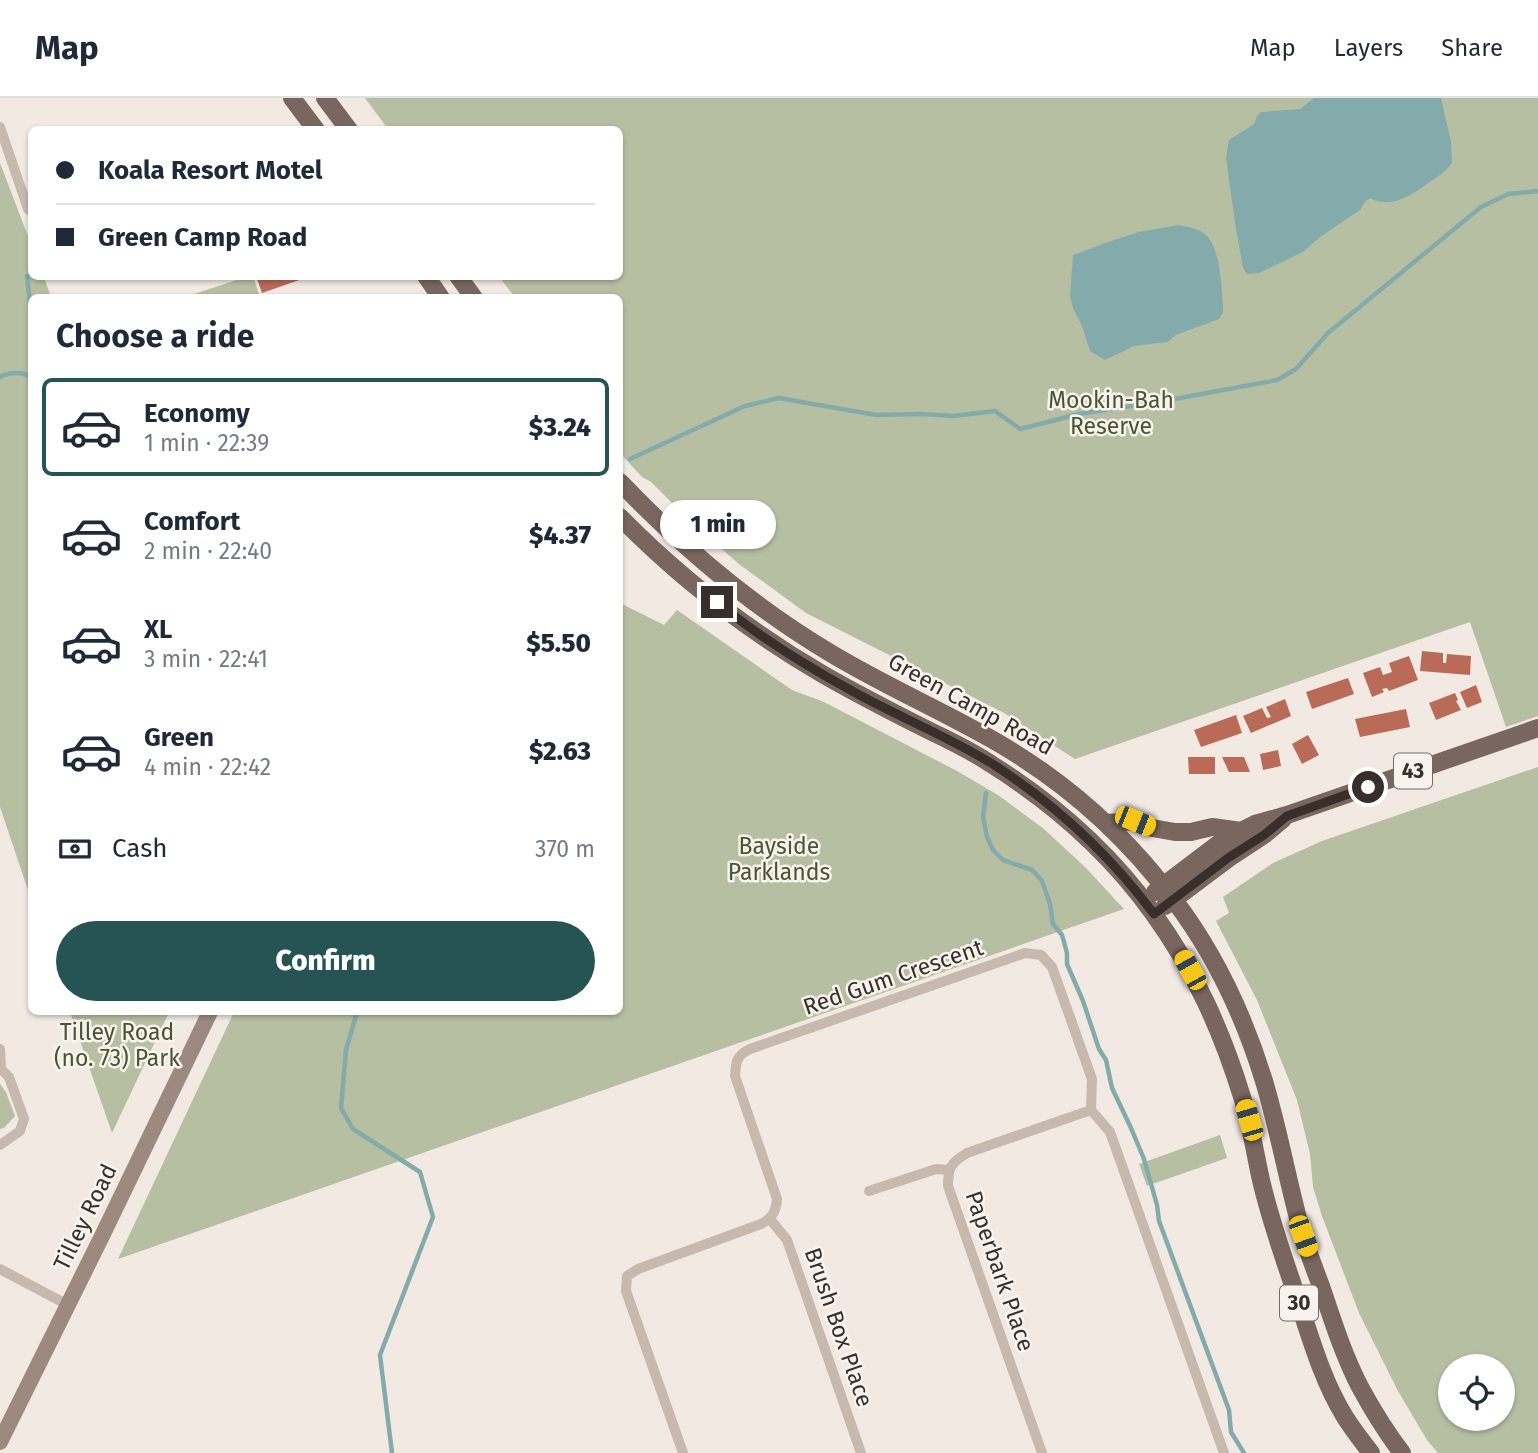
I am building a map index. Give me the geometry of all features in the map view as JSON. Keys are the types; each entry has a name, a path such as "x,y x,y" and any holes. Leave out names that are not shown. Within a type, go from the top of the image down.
{"main road":[{"path":"292,98 313,126"},
{"path":"326,98 346,126"},
{"name":"Green Camp Road","path":"623,485 693,553 735,588 780,620 833,655 998,743 1064,787 1107,823 1169,892 1215,963 1242,1018 1265,1083 1303,1236 1336,1330 1360,1387 1402,1453"},
{"name":"Green Camp Road","path":"623,520 680,573 735,617 780,648 855,692 989,762 1030,790 1094,845 1149,907 1190,970 1223,1040 1249,1120 1271,1219 1321,1366 1345,1416 1371,1453"},
{"name":"43","path":"1107,823 1135,821 1152,828 1175,832 1191,832 1212,827 1241,831 1538,728"},
{"name":"43","path":"1169,892 1264,835 1287,816"},
{"path":"1149,907 1169,892 1217,845 1241,831"},
{"name":"Tilley Road","path":"0,1442 209,1015"}],"street":[{"path":"0,127 28,209"},
{"name":"Red Gum Crescent","path":"770,1219 777,1199 735,1076 736,1062 742,1053 1025,953 1041,955 1052,967 1092,1079 1091,1110"},
{"path":"0,1049 0,1069 9,1077 24,1119 20,1131 0,1145"},
{"path":"1091,1110 1110,1132 1224,1453"},
{"name":"Paperbark Place","path":"1042,1453 948,1186 948,1170 955,1160 967,1153 1091,1110"},
{"path":"869,1191 936,1169 948,1170"},
{"path":"683,1453 626,1291 628,1276 638,1269 770,1219"},
{"name":"Brush Box Place","path":"770,1219 787,1240 861,1453"},
{"path":"0,1269 68,1305"}],"green space":[{"name":"Mookin-Bah Reserve","path":"365,98 1538,98 1538,716 1506,727 1470,622 1075,759 1004,713 806,613 739,564 695,526 651,482 642,477 623,456 623,294 513,294 501,280 623,280 623,126 386,126"},
{"path":"0,163 28,236 28,280 45,280 50,294 28,294 28,890 0,807"},
{"path":"237,280 254,280 259,294 194,294"},
{"name":"Bayside Parklands","path":"623,604 664,625 677,610 792,690 824,702 998,795 1044,829 1086,868 1124,909 118,1259 233,1015 623,1015"},
{"path":"1538,767 1538,1453 1438,1453 1427,1440 1398,1391 1359,1313 1313,1187 1310,1154 1297,1100 1257,1000 1216,921 1229,913 1223,897 1273,863 1322,841"},
{"name":"Tilley Road (no. 73) Park","path":"71,1015 168,1015 112,1133"},
{"path":"0,1084 15,1116 0,1129"},
{"path":"1220,1135 1227,1158 1147,1186 1139,1164"}],"water":[{"path":"1314,98 1441,98 1451,142 1452,163 1440,175 1402,199 1387,202 1370,198 1360,210 1303,252 1259,273 1247,274 1243,268 1226,158 1229,140 1254,124 1261,112 1300,109"},
{"path":"1178,225 1194,228 1212,243 1218,261 1222,290 1223,312 1219,319 1176,335 1167,342 1134,346 1105,360 1090,351 1070,296 1073,255 1139,232"}],"building":[{"path":"257,280 299,280 262,293"},
{"path":"1422,651 1443,653 1443,663 1446,663 1447,654 1471,656 1470,675 1420,671"},
{"path":"1409,656 1418,680 1389,691 1387,688 1382,689 1384,692 1372,697 1363,673 1380,667 1383,675 1392,672 1389,663"},
{"path":"1348,678 1354,694 1312,709 1306,692"},
{"path":"1476,685 1482,702 1467,708 1460,692"},
{"path":"1455,693 1461,710 1436,720 1429,703"},
{"path":"1285,699 1291,716 1251,733 1243,716 1262,708 1267,718 1271,717 1266,707"},
{"path":"1406,709 1410,727 1360,737 1355,719"},
{"path":"1236,715 1242,733 1201,747 1194,730"},
{"path":"1308,735 1319,755 1302,764 1292,744"},
{"path":"1278,750 1281,766 1263,770 1260,754"},
{"path":"1188,757 1215,757 1215,774 1189,774"},
{"path":"1222,757 1244,757 1250,772 1229,772"}],"waterway":[{"path":"630,459 745,406 779,398 876,415 953,416 995,411 1020,429 1079,414 1277,380 1296,369 1328,333 1481,207 1508,194 1538,191"},
{"path":"27,276 29,294"},
{"path":"0,377 16,373 28,376"},
{"path":"986,793 983,817 993,850 1003,860 1032,870 1042,881 1053,924 1062,935 1067,964 1099,1049 1106,1060 1112,1088 1144,1159 1159,1221 1229,1410 1231,1432 1244,1453"},
{"path":"356,1015 346,1050 341,1108 353,1129 420,1172 433,1217 380,1355 392,1453"}],"route":[{"path":"717,602 735,617 820,673 962,747 1021,784 1046,802 1094,845 1154,914 1287,816 1368,787"}]}
